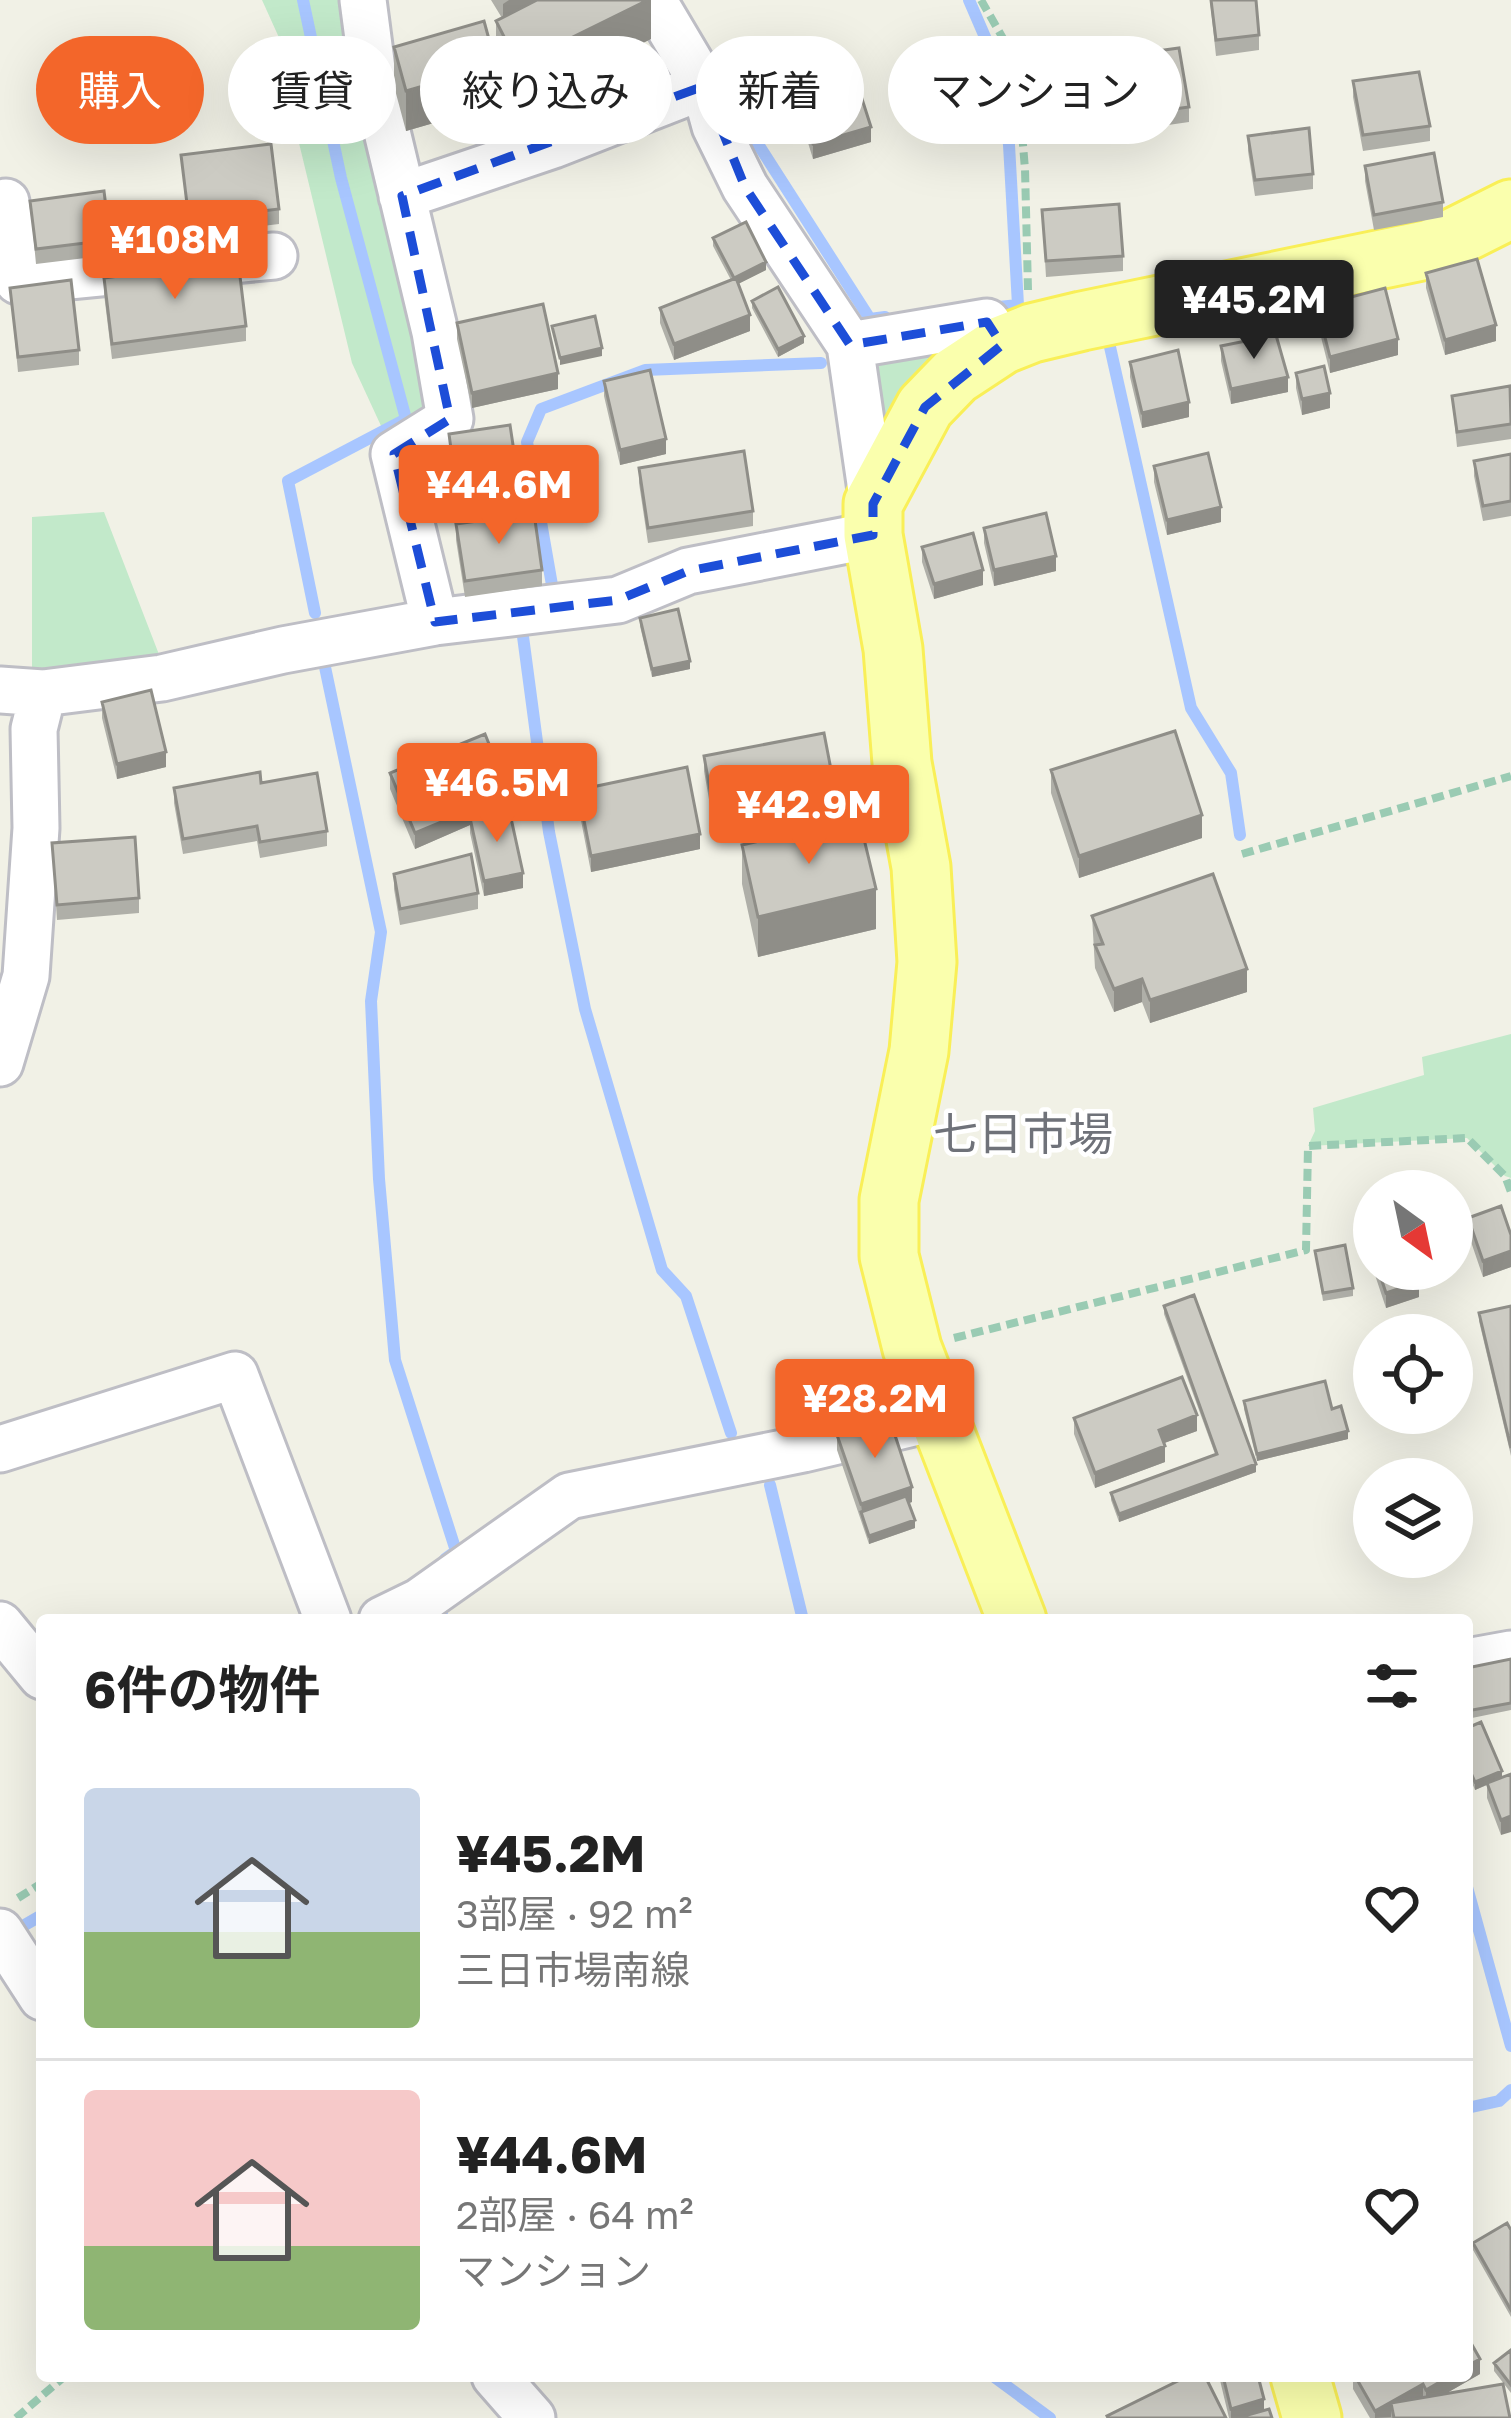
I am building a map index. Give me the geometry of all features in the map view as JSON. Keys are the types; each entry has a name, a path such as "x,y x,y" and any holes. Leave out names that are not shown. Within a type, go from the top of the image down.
{"main road":[{"path":"1015,1614 912,1348 889,1256 890,1200 919,1051 927,962 921,867 902,763 893,649 873,519 925,407 955,376 1017,339 1252,284 1430,249 1510,219"},
{"path":"1302,2382 1312,2418"}],"street":[{"path":"363,0 372,69 435,332 450,419 394,454 435,622"},
{"path":"653,0 696,73"},
{"path":"402,196 553,145 696,89"},
{"path":"0,1063 26,976 16,881 36,828 34,728 22,692 162,678 435,622 618,600 688,571 873,519 850,345 745,188 724,144"},
{"path":"0,203 6,202 18,281 274,256"},
{"path":"850,345 987,322 1017,339"},
{"path":"0,1449 235,1375 326,1614"},
{"path":"395,1614 419,1603 569,1496 938,1418"},
{"path":"0,1625 36,1669"},
{"path":"1473,1661 1511,1654"},
{"path":"0,1932 36,1987"},
{"path":"500,2382 532,2418"}],"path":[{"path":"981,0 1016,61 1028,300 1017,339"},
{"path":"1242,854 1511,776"},
{"path":"912,1348 1306,1250 1308,1146 1467,1138 1504,1176 1511,1192"},
{"path":"16,2418 58,2382"}],"highlighted area":[{"path":"704,86 745,187 850,345 987,322 1002,345 925,407 873,504 873,535 688,571 618,600 435,622 394,454 450,419 402,196"}],"green space":[{"path":"262,0 363,0 370,36 278,36"},
{"path":"299,144 393,144 450,419 394,454 352,363"},
{"path":"973,325 888,446 870,342"},
{"path":"104,512 165,670 32,681 32,517"},
{"path":"1511,1034 1511,1178 1467,1138 1308,1146 1315,1131 1313,1108 1424,1075 1422,1057"}],"building":[{"path":"537,0 648,0 575,36 504,36 496,21"},
{"path":"1211,0 1256,0 1259,35 1216,40"},
{"path":"484,21 488,36 432,36"},
{"path":"420,39 420,87 406,91 396,46"},
{"path":"1182,66 1189,107 1182,108"},
{"path":"1419,72 1430,126 1363,135 1353,81"},
{"path":"1309,128 1313,174 1255,180 1248,136"},
{"path":"271,144 279,209 189,220 181,155"},
{"path":"1434,153 1443,202 1374,215 1365,166"},
{"path":"104,191 110,240 36,249 30,201"},
{"path":"1119,204 1123,256 1046,261 1042,210"},
{"path":"746,222 766,262 734,278 713,238"},
{"path":"1477,259 1496,325 1445,340 1426,273"},
{"path":"238,260 246,326 112,344 104,278"},
{"path":"736,278 750,315 674,344 660,308"},
{"path":"71,280 79,350 18,357 10,288"},
{"path":"778,287 804,336 778,349 752,301"},
{"path":"1385,288 1398,339 1330,357 1317,306"},
{"path":"543,304 558,373 472,393 457,323"},
{"path":"595,316 602,348 560,358 552,326"},
{"path":"1276,335 1288,377 1231,389 1221,346"},
{"path":"1178,350 1189,402 1142,413 1130,362"},
{"path":"1324,366 1330,393 1302,399 1296,373"},
{"path":"650,370 666,439 620,450 604,381"},
{"path":"1510,386 1511,424 1457,432 1452,396"},
{"path":"510,425 519,485 457,494 449,434"},
{"path":"744,451 753,511 648,528 639,468"},
{"path":"1208,453 1221,507 1167,520 1154,466"},
{"path":"1511,454 1511,501 1483,506 1474,461"},
{"path":"534,513 542,570 465,581 456,524"},
{"path":"1046,513 1056,556 994,570 984,528"},
{"path":"973,533 983,570 934,584 922,547"},
{"path":"678,609 690,661 652,669 640,618"},
{"path":"151,690 166,752 117,764 102,702"},
{"path":"1175,731 1202,815 1079,856 1051,770"},
{"path":"824,733 837,801 716,824 704,756"},
{"path":"485,734 509,794 415,833 390,773"},
{"path":"687,767 700,834 591,856 578,790"},
{"path":"260,772 261,783 317,773 327,831 260,842 257,826 183,839 174,788"},
{"path":"509,809 523,873 484,881 470,818"},
{"path":"859,818 876,889 758,917 742,845"},
{"path":"135,837 139,898 57,905 52,843"},
{"path":"471,854 478,893 400,909 394,874"},
{"path":"1213,874 1247,969 1150,1000 1142,979 1114,989 1095,945 1103,944 1092,916"},
{"path":"1501,1206 1511,1251 1483,1261 1473,1216"},
{"path":"1345,1245 1353,1288 1323,1293 1315,1251"},
{"path":"1194,1295 1256,1464 1119,1514 1111,1493 1217,1454 1164,1306"},
{"path":"1511,1306 1511,1448 1479,1313"},
{"path":"1182,1377 1197,1415 1159,1430 1165,1446 1095,1473 1074,1418"},
{"path":"1325,1381 1332,1409 1341,1406 1348,1431 1257,1454 1244,1401"},
{"path":"889,1417 912,1487 861,1504 837,1435"},
{"path":"906,1496 915,1520 869,1536 861,1512"},
{"path":"1511,1659 1511,1703 1473,1710 1473,1667"},
{"path":"1481,1722 1502,1771 1475,1782 1473,1778 1473,1725"},
{"path":"1511,1774 1511,1816 1501,1820 1487,1783"},
{"path":"1507,2223 1511,2230 1511,2310 1473,2243"},
{"path":"1511,2350 1511,2385 1494,2363"},
{"path":"1176,2382 1208,2382 1226,2418 1108,2418"},
{"path":"1224,2382 1260,2382 1264,2399 1231,2409"},
{"path":"1358,2382 1440,2382 1426,2390 1423,2384 1375,2411"},
{"path":"1503,2384 1510,2418 1394,2418 1391,2403"},
{"path":"1269,2409 1272,2418 1237,2418"}],"waterway":[{"path":"303,0 341,178 406,419 288,481 315,613"},
{"path":"969,0 1001,74 1009,145 1018,305 989,308"},
{"path":"758,144 870,319 885,317"},
{"path":"1108,338 1191,708 1231,773 1240,835"},
{"path":"552,585 527,442 541,409 645,370 821,363"},
{"path":"522,629 549,832 585,1009 662,1270 686,1296 731,1433"},
{"path":"325,667 381,932 371,1001 379,1179 395,1360 456,1551 445,1559"},
{"path":"770,1485 802,1614"},
{"path":"1473,1909 1511,2046"},
{"path":"23,1926 36,1918"},
{"path":"1473,2107 1499,2101 1511,2090"},
{"path":"1001,2382 1050,2418"}],"district":[{"name":"七日市場","path":"1023,1133"}]}
